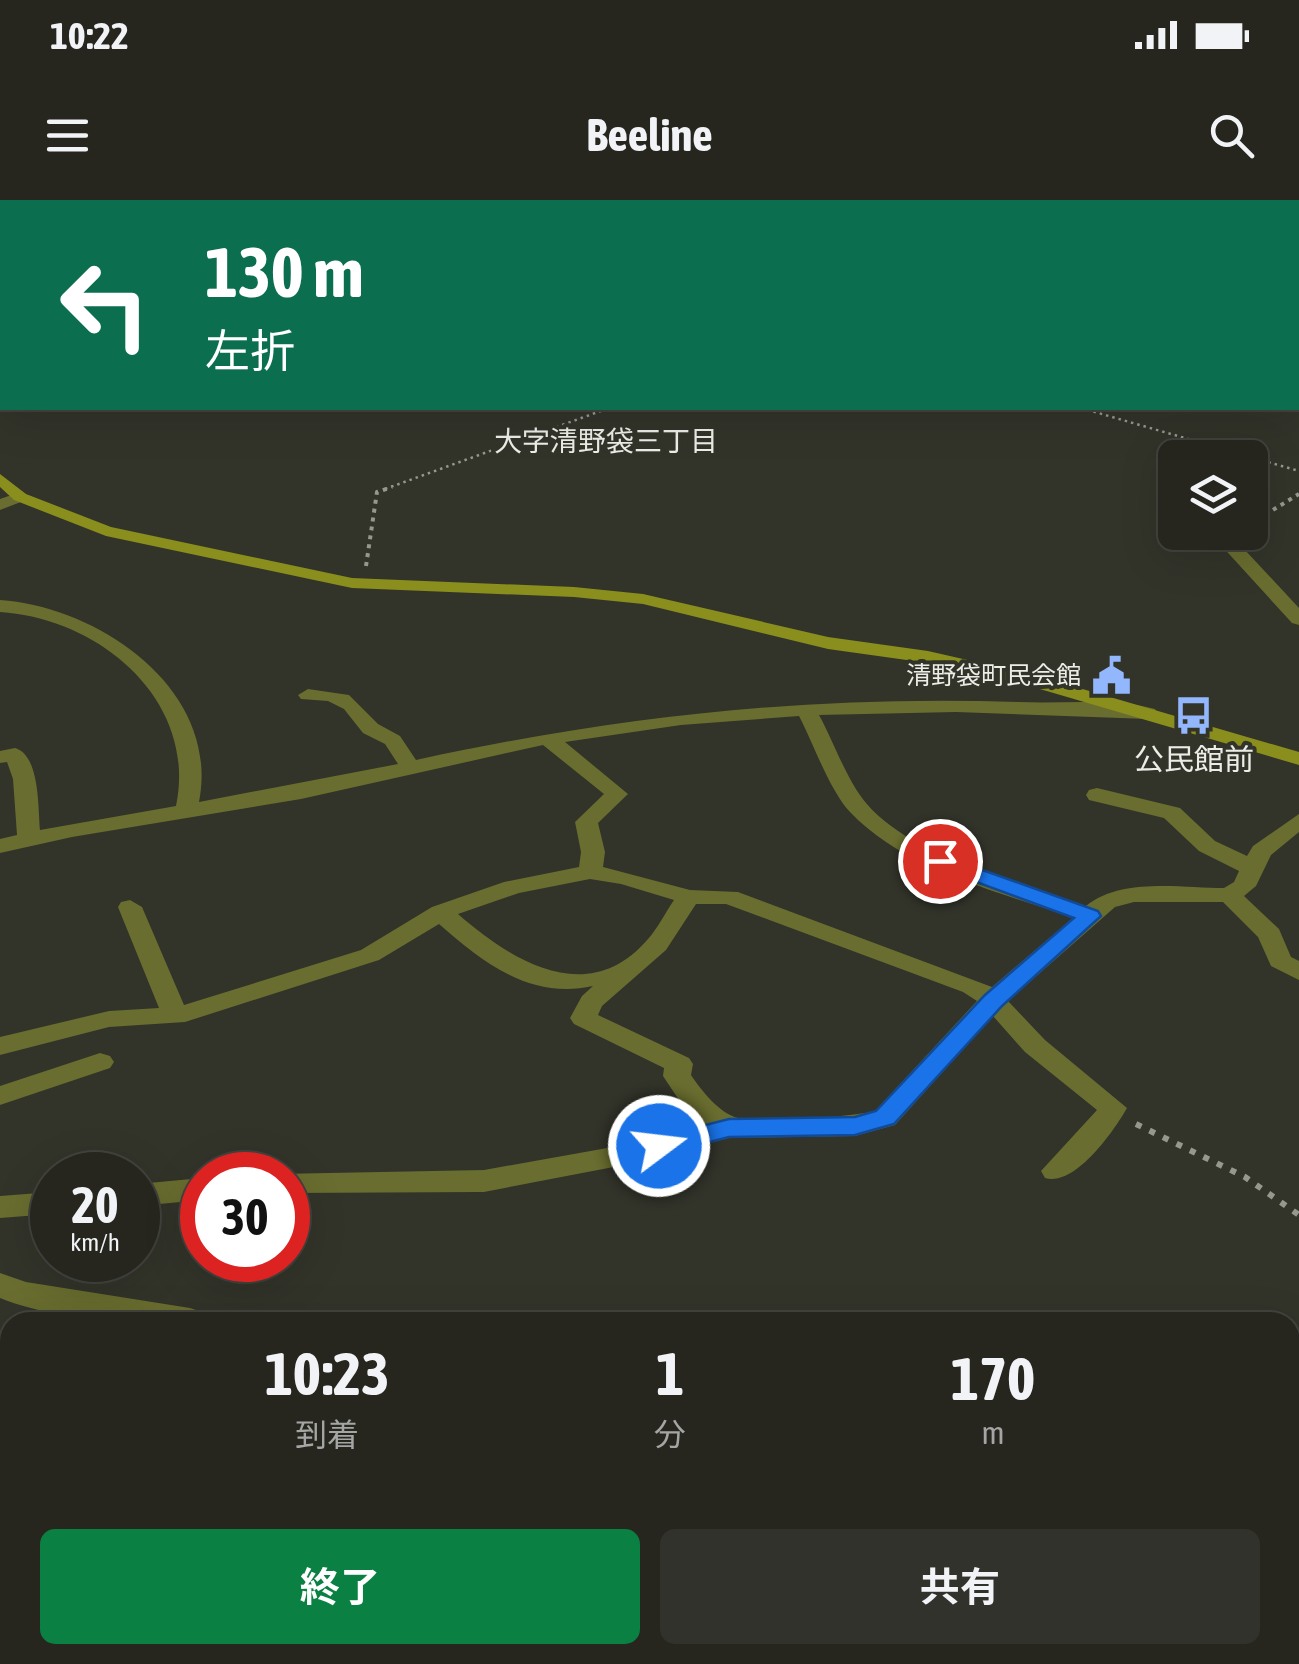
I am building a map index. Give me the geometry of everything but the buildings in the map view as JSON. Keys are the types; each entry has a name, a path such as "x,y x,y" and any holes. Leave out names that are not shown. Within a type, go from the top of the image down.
{"street":[{"path":"0,479 20,497 106,532 352,583 574,592 643,600 828,643 946,661 1148,713 1299,759"},
{"path":"0,505 20,497"},
{"path":"1236,550 1299,619"},
{"path":"0,606 21,605 99,638 124,654 170,700 192,767 186,811"},
{"path":"308,695 332,693 346,697 382,738 393,740 410,767"},
{"path":"0,846 301,792 548,738 681,720 806,709 956,706 1148,713"},
{"path":"806,709 856,806 890,835 940,861 1090,916"},
{"path":"548,738 617,794 586,822 593,852 590,872"},
{"path":"0,757 15,754 24,779 29,838"},
{"path":"1097,795 1172,813 1207,846 1250,867"},
{"path":"310,1182 484,1181 624,1155 729,1128 855,1126 885,1118 994,1000 1106,902 1134,895 1229,895 1244,886 1261,851 1299,821"},
{"path":"0,1046 48,1031 109,1019 176,1016 370,954 441,912 512,887 590,872 624,877 688,897 729,897 972,986 994,1000 1035,1046 1114,1108 1103,1125 1056,1171"},
{"path":"1229,895 1270,934 1280,960 1299,972"},
{"path":"688,897 657,945 590,1002 583,1018 678,1064 676,1076 694,1099 729,1128"},
{"path":"130,907 176,1016"},
{"path":"441,912 496,958 543,978 568,982 622,972"},
{"path":"0,1096 100,1062"},
{"path":"0,1207 30,1205"},
{"path":"0,1285 22,1294 138,1312"}],"path":[{"path":"352,583 368,564 377,492 603,410"},
{"path":"1088,410 1299,471"},
{"path":"1268,513 1299,494"},
{"path":"1114,1108 1146,1131 1245,1178 1299,1215"}],"place":[{"name":"清野袋町民会館","path":"1111,675"},
{"name":"公民館前","path":"1194,715"}],"district":[{"name":"大字清野袋三丁目","path":"606,441"}],"route":[{"path":"659,1146 729,1128 855,1126 885,1118 994,1000 1090,916 940,861"}]}
